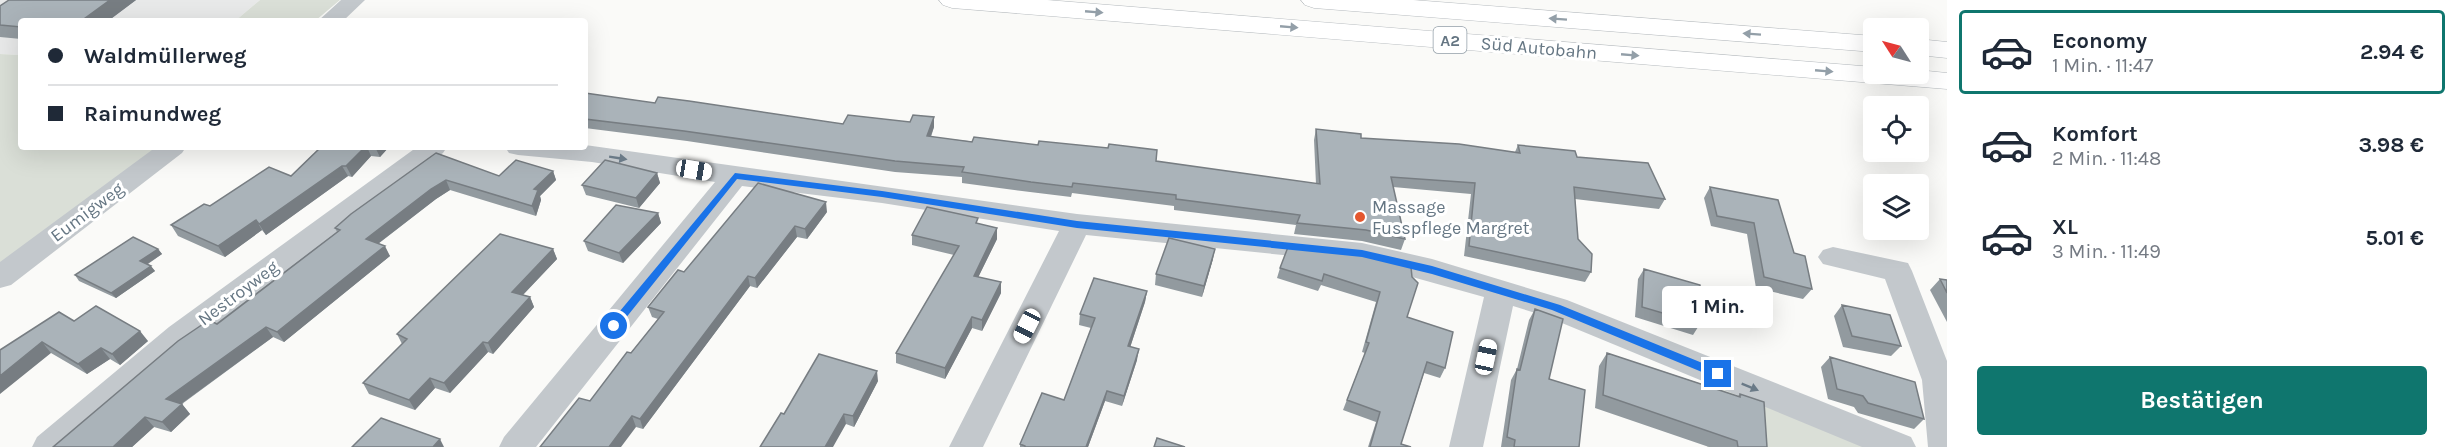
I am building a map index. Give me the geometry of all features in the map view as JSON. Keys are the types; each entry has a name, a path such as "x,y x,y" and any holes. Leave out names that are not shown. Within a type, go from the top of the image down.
{"highway":[{"name":"Süd Autobahn","path":"952,0 1947,81"},
{"name":"Süd Autobahn","path":"1314,0 1863,43"},
{"path":"1929,49 1947,50"}],"street":[{"path":"333,18 354,0"},
{"name":"Eumigweg","path":"0,277 169,150"},
{"name":"Nestroyweg","path":"49,447 180,335 430,150"},
{"path":"550,150 882,194 1077,224 1362,253 1501,290 1556,308 1899,447"},
{"path":"516,447 735,176"},
{"path":"966,447 1077,224"},
{"path":"1833,257 1897,271 1942,381 1945,447"},
{"path":"1466,447 1501,290"}],"shaded area":[{"path":"0,0 260,0 239,18 18,18 18,55 0,54"},
{"path":"260,0 340,0 319,18 239,18"},
{"path":"0,54 18,55 18,150 164,150 0,268"},
{"path":"1706,378 1874,447 1707,447"}],"building":[{"path":"9,0 110,0 85,18 18,18 18,27 0,25 0,6"},
{"path":"588,93 655,103 658,97 843,124 848,115 910,122 913,115 934,117 927,136 972,142 974,137 1038,145 1039,141 1108,148 1109,144 1157,150 1156,161 1320,184 1316,129 1361,134 1361,138 1459,144 1520,153 1518,145 1575,151 1577,157 1648,163 1665,199 1574,187 1578,239 1592,254 1591,272 1469,246 1475,183 1391,177 1405,239 1366,230 1297,223 1300,215 1176,199 1176,195 1073,183 1072,187 1031,182 962,172 964,167 895,161 588,119"},
{"path":"318,150 362,150 346,166 342,166 259,224 256,220 218,246 171,225 204,204 210,206 269,167 291,176"},
{"path":"436,153 499,176 516,160 553,171 534,189 538,190 532,206 446,180 366,239 385,246 277,332 266,327 166,399 182,404 162,422 145,417 113,447 53,447 178,341 209,320 217,324 340,230 335,228 351,214"},
{"path":"605,160 657,173 636,198 582,185"},
{"path":"758,183 826,202 805,229 795,226 755,278 748,276 640,419 632,416 609,447 540,447 579,398 590,401 627,352 631,353 664,312 648,307 678,270 684,272"},
{"path":"1710,187 1778,200 1794,253 1805,256 1812,289 1764,277 1754,223 1717,216"},
{"path":"616,205 658,213 619,253 584,241"},
{"path":"927,207 978,218 976,223 997,228 974,276 1001,282 982,320 972,317 945,368 896,353 959,246 912,235"},
{"path":"500,234 553,249 512,292 530,297 488,343 483,342 444,383 430,378 409,400 363,383 407,339 397,334"},
{"path":"133,237 158,249 140,261 151,266 111,293 75,275"},
{"path":"1169,238 1215,249 1204,286 1156,274"},
{"path":"1288,247 1365,255 1411,267 1412,277 1418,283 1407,317 1453,332 1445,368 1427,362 1401,444 1411,447 1370,447 1380,412 1347,400 1369,343 1366,342 1380,292 1324,274 1322,281 1280,268"},
{"path":"1644,269 1700,285 1700,324 1642,307"},
{"path":"1094,278 1147,291 1128,346 1139,349 1124,396 1107,391 1086,447 1025,447 1020,444 1042,393 1064,400 1095,318 1080,314"},
{"path":"1940,279 1947,280 1947,293"},
{"path":"1842,305 1890,315 1901,346 1852,336"},
{"path":"96,306 140,331 112,354 101,348 78,364 42,342 0,376 0,350 59,312 74,321"},
{"path":"1535,309 1563,319 1549,379 1585,390 1579,447 1514,447 1515,440 1507,437 1517,369 1520,370"},
{"path":"1607,353 1740,397 1740,394 1764,402 1767,447 1738,447 1737,441 1603,395"},
{"path":"819,354 877,371 853,416 844,414 825,447 760,447 781,413 784,414"},
{"path":"1830,357 1915,382 1924,419 1868,403 1863,396 1837,389"},
{"path":"381,418 440,439 433,447 352,447"},
{"path":"1157,438 1185,447 1154,447"}],"place":[{"name":"Massage Fusspflege Margret","path":"1360,217"}],"route":[{"path":"614,326 735,176 882,194 1077,224 1362,253 1432,270 1556,308 1718,374"}]}
